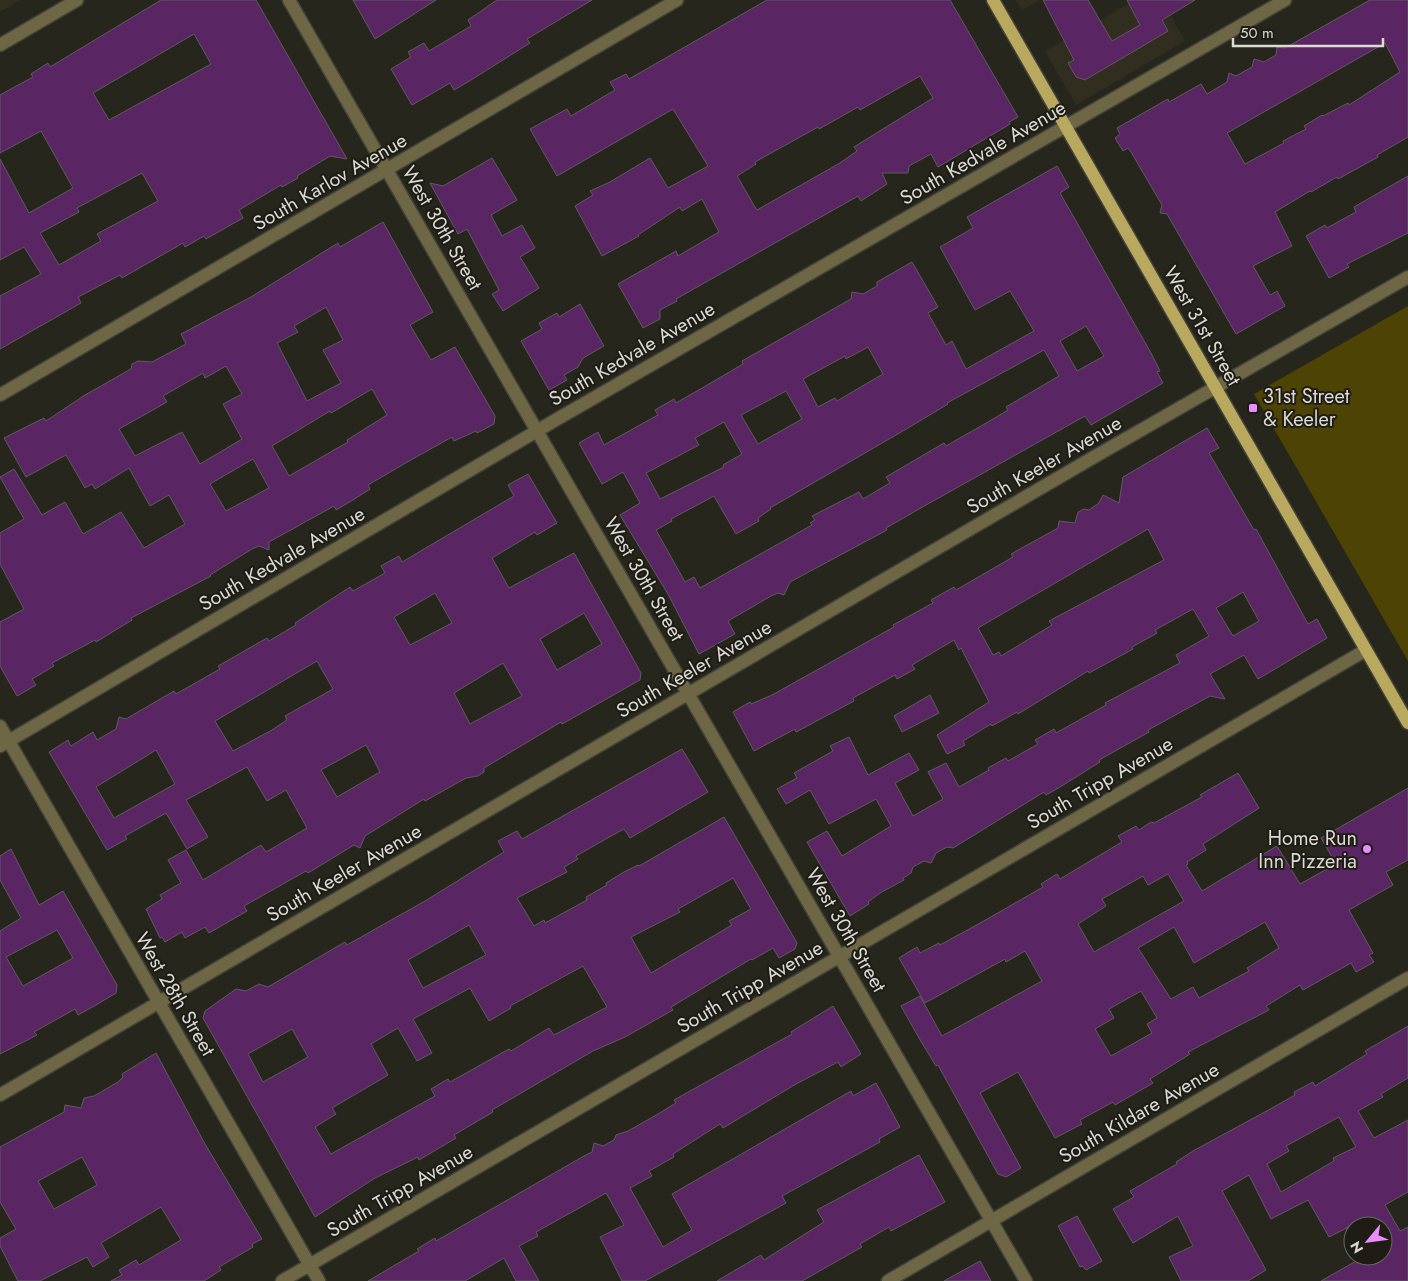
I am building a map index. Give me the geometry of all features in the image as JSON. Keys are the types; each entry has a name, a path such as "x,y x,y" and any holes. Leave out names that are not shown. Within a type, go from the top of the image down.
{"main road":[{"name":"West 31st Street","path":"993,0 1408,723"}],"street":[{"path":"0,45 78,0"},
{"name":"West 30th Street","path":"289,0 1026,1281"},
{"name":"South Karlov Avenue","path":"0,395 678,0"},
{"name":"South Kedvale Avenue","path":"4,743 537,430 1285,0"},
{"name":"South Keeler Avenue","path":"0,1096 688,694 1408,277"},
{"name":"South Tripp Avenue","path":"282,1281 1366,650"},
{"name":"West 28th Street","path":"0,726 4,743 159,1003 319,1281"},
{"name":"South Kildare Avenue","path":"888,1281 1408,978"}],"shaded area":[{"path":"0,0 21,0 0,12"},
{"path":"1016,0 1040,0 1022,10"},
{"path":"1135,0 1162,0 1185,41 1076,105 1045,51"},
{"path":"1408,306 1408,661 1254,394"}],"building":[{"path":"161,0 256,0 347,159 330,156 297,176 298,178 282,187 281,185 239,210 243,218 206,239 204,236 185,247 183,243 122,278 120,275 78,297 81,303 0,349 0,296 41,274 24,247 0,260 0,159 29,213 73,188 41,131 0,153 0,95 33,77 31,74 48,63 50,67","holes":["194,34 211,64 109,120 93,93","142,173 158,201 97,234 101,241 59,265 40,233 79,212 77,208"]},
{"path":"353,0 436,0 375,39"},
{"path":"497,0 592,0 527,39 530,43 454,90 450,83 412,105 391,69 411,57 408,52 424,43 429,51 471,26 468,20"},
{"path":"767,0 950,0 1018,117 1009,122 1010,124 938,167 931,154 909,166 908,173 882,173 887,184 861,201 858,196 676,299 677,301 660,310 660,319 643,328 618,284 676,251 678,256 719,232 702,199 682,211 680,207 639,236 602,256 575,206 593,195 590,191 610,182 650,158 668,188 708,166 673,109 557,176 530,129 567,109 571,116 615,90 610,82 626,74 629,79","holes":["920,76 933,98 854,147 857,151 840,163 757,210 737,176 756,164 755,162 818,127 819,129 858,107 860,110"]},
{"path":"1043,0 1088,0 1112,41 1140,25 1127,0 1195,0 1162,20 1168,31 1085,80 1076,77 1068,63 1074,60"},
{"path":"1370,0 1408,0 1408,137 1377,155 1378,157 1338,179 1337,177 1310,191 1275,212 1292,246 1253,266 1270,295 1277,291 1285,306 1236,334 1167,214 1160,213 1162,205 1131,152 1128,148 1123,151 1115,138 1120,134 1117,128 1168,99 1169,102 1201,84 1207,94 1227,82 1229,73 1236,76 1252,67 1254,59 1264,62 1276,55 1277,47 1285,48","holes":["1385,43 1400,72 1349,105 1348,103 1322,115 1304,126 1306,129 1245,164 1227,133"]},
{"path":"492,158 517,200 491,215 502,236 522,225 535,248 520,257 539,288 503,311 492,294 499,290 467,229 458,234 430,183 443,186"},
{"path":"1057,166 1069,187 1060,193 1151,353 1160,371 1157,372 1163,383 1091,425 1085,416 886,528 887,530 790,582 784,595 778,593 771,596 728,621 735,634 699,654 668,594 620,515 640,503 623,472 602,484 579,443 598,432 604,445 658,415 655,410 674,399 676,403 743,364 742,361 851,299 852,292 863,294 877,286 877,282 912,262 938,307 928,313 946,345 952,341 966,369 1034,331 1010,291 975,310 940,247 973,228 967,217","holes":["1086,326 1104,356 1077,371 1060,341","868,347 883,374 837,401 835,398 818,407 803,379 845,356 846,359","1044,350 1059,376 1006,407 1008,410 988,422 946,446 944,443 886,477 890,483 863,499 859,492 812,516 815,520 810,523 812,525 700,588 694,577 685,582 656,530 672,521 671,519 714,496 736,534 759,521 758,518 770,508","786,391 802,419 758,444 741,415","724,422 742,454 723,465 724,467 660,499 646,473 699,445 695,438"]},
{"path":"1408,176 1408,233 1347,264 1349,267 1329,278 1306,236 1325,225 1327,228 1356,212 1354,207"},
{"path":"383,222 433,312 410,325 431,360 455,347 495,416 494,424 477,433 476,431 454,441 452,437 368,485 370,489 336,510 334,506 269,542 269,550 259,546 252,549 211,576 131,618 132,620 96,642 95,640 52,663 54,666 32,679 36,685 17,696 0,666 0,622 24,609 0,564 0,533 24,519 0,477 14,469 42,515 65,502 83,534 121,512 144,548 185,524 169,495 150,506 129,468 95,489 92,484 85,488 66,455 26,477 4,438 44,418 46,421 85,395 131,369 132,364 138,361 152,362 186,344 181,334 251,297 338,243 340,247","holes":["326,307 343,340 323,350 341,383 307,401 277,343 298,332 294,326","226,366 242,394 223,404 242,439 200,464 182,432 135,456 119,429 167,402 163,396 203,373 205,378","372,389 387,415 347,440 348,442 289,476 272,446 330,411 331,413","253,459 269,488 226,511 210,484"]},
{"path":"580,304 604,346 583,358 578,367 564,375 567,380 549,390 521,341 542,329 539,323 557,313 559,317"},
{"path":"1207,428 1219,448 1209,453 1254,530 1256,529 1308,624 1317,619 1327,638 1258,679 1244,655 1210,674 1225,699 1210,696 1148,730 1149,732 1099,760 1100,762 1060,787 1046,795 1044,792 953,848 947,847 936,853 931,863 924,861 913,867 911,873 903,878 904,880 880,893 868,902 869,904 850,916 807,842 827,831 842,856 891,826 876,799 829,824 810,790 786,804 777,789 797,778 794,773 833,751 830,746 849,737 868,775 909,753 919,770 895,783 913,816 943,799 928,772 946,763 959,787 1006,758 1008,761 1038,744 1035,740 1054,729 1056,733 1106,705 1105,703 1180,663 1176,655 1209,636 1193,609 1155,630 1157,633 1132,647 1133,649 1089,673 1088,671 1018,714 1017,712 992,726 991,724 963,741 965,745 947,754 937,735 989,702 961,648 959,650 954,640 912,665 915,669 897,679 895,675 853,698 854,701 796,732 795,729 754,751 733,712 750,702 751,704 772,695 894,627 893,625 933,603 931,600 954,587 956,590 1013,557 1011,554 1058,528 1059,521 1075,523 1078,512 1084,509 1089,510 1099,503 1103,495 1119,503 1123,477","holes":["1148,529 1164,560 1049,621 1052,625 1001,656 999,652 993,655 978,628","1243,592 1259,621 1233,636 1216,608"]},
{"path":"528,474 557,523 537,535 535,532 492,558 509,588 574,553 641,673 640,680 562,724 561,722 484,768 484,772 478,776 466,778 425,801 424,799 365,836 360,848 354,845 308,873 306,871 244,906 247,911 209,933 205,927 185,938 182,932 165,942 162,937 160,938 146,909 162,899 160,895 181,883 168,860 186,850 203,880 261,845 266,852 307,828 286,790 267,801 247,767 186,800 208,837 187,849 166,813 125,836 127,839 107,850 49,752 68,740 71,746 93,732 97,740 116,729 119,717 126,719 174,691 176,694 220,669 218,666 267,638 269,641 296,625 295,623 350,587 353,591 385,573 381,566 399,556 402,562 514,496 508,485","holes":["435,593 452,623 410,645 394,617","584,613 602,644 557,670 540,639","317,661 333,689 285,716 287,720 272,730 233,751 215,721","503,663 522,696 470,724 454,693","366,745 380,772 337,797 321,770","156,750 175,784 114,818 96,787"]},
{"path":"930,695 939,713 902,732 894,716"},
{"path":"682,749 708,792 630,838 624,829 604,840 576,856 578,859 564,867 567,872 517,898 534,926 544,920 545,923 587,900 586,897 607,885 606,883 624,872 639,866 724,817 797,943 795,949 779,958 773,948 751,959 671,1007 673,1010 625,1037 593,1051 492,1110 493,1112 454,1135 456,1138 419,1160 418,1157 375,1178 315,1217 203,1018 205,1011 236,989 246,991 259,984 268,987 345,942 347,945 425,901 504,852 498,841 517,831 522,839","holes":["733,878 751,909 729,921 732,925 651,973 631,937 680,912 678,909","469,925 486,955 423,988 408,960","583,966 607,1007 554,1035 549,1028 511,1051 509,1049 450,1082 448,1079 431,1089 435,1096 331,1154 315,1127 336,1114 332,1108 388,1075 371,1044 398,1028 417,1061 432,1053 413,1019 470,988 489,1021 511,1008 510,1006","292,1029 308,1057 263,1082 248,1054"]},
{"path":"1238,773 1259,808 1203,844 1206,850 1187,862 1188,864 1186,865 1202,891 1277,846 1300,884 1336,864 1321,838 1408,788 1408,860 1386,872 1393,885 1349,910 1373,953 1369,955 1374,962 1356,972 1351,963 1303,990 1300,985 1266,1006 1269,1010 1188,1052 1190,1054 1150,1079 1153,1083 1115,1105 1113,1102 1080,1120 1082,1124 1055,1138 1018,1072 980,1093 1021,1168 1006,1177 998,1174 938,1065 936,1066 901,1006 920,996 942,1036 1042,981 1025,951 1006,962 1005,959 925,1003 899,958 917,947 920,953 939,943 940,945 1043,887 1041,884 1057,874 1060,879 1122,842 1118,836 1136,826 1139,830 1151,822 1154,823 1202,797 1200,795","holes":["1168,874 1184,901 1094,952 1078,924 1106,906 1102,899 1143,876 1148,885","1265,922 1279,948 1247,968 1249,971 1199,998 1193,987 1171,999 1138,948 1174,927 1194,963","1141,991 1157,1018 1147,1024 1152,1033 1111,1056 1095,1029 1114,1018 1109,1009"]},
{"path":"11,849 39,905 63,891 117,985 116,993 96,1005 78,1015 75,1009 34,1032 37,1035 0,1054 0,931 21,918 0,880 0,856","holes":["57,930 73,958 23,986 6,957"]},
{"path":"833,1006 861,1054 841,1067 838,1062 796,1084 723,1128 720,1124 673,1154 674,1157 649,1171 652,1176 630,1188 663,1247 692,1230 672,1194 851,1091 853,1096 876,1083 900,1127 879,1139 880,1142 782,1196 786,1203 645,1281 622,1281 600,1237 624,1225 606,1193 536,1232 538,1236 519,1246 539,1281 516,1281 504,1258 465,1281 368,1281 419,1251 417,1249 435,1238 436,1241 592,1152 594,1143 603,1146 614,1140 616,1135 628,1131 658,1114 676,1103 674,1100 792,1034 791,1032"},
{"path":"1408,1026 1408,1078 1381,1094 1383,1097 1358,1111 1374,1138 1408,1120 1408,1192 1385,1205 1391,1216 1343,1216 1343,1230 1329,1237 1308,1200 1271,1219 1249,1175 1222,1191 1266,1270 1248,1281 1181,1281 1169,1257 1193,1246 1178,1216 1133,1243 1113,1209 1134,1197 1130,1191 1177,1164 1176,1162 1193,1151 1295,1095 1294,1092 1313,1082 1315,1086 1367,1054 1365,1051","holes":["1339,1117 1356,1147 1333,1158 1334,1161 1281,1192 1267,1164 1289,1151 1286,1146"]},
{"path":"156,1053 205,1144 262,1239 252,1244 253,1247 219,1267 221,1270 204,1281 111,1281 122,1275 119,1270 136,1260 139,1265 181,1240 161,1207 101,1243 109,1257 93,1267 87,1257 40,1281 18,1281 0,1246 0,1238 16,1229 0,1202 0,1147 64,1112 65,1105 81,1108 84,1098 94,1096 118,1082 123,1077 122,1074","holes":["82,1157 97,1185 54,1209 38,1181"]},
{"path":"919,1155 945,1202 891,1231 889,1227 860,1244 862,1247 802,1281 717,1281 761,1255 764,1260 824,1222 817,1210"},
{"path":"1077,1216 1102,1261 1086,1270 1083,1266 1080,1267 1058,1226"},
{"path":"1393,1219 1400,1231 1408,1227 1408,1281 1321,1281 1347,1266 1393,1266"},
{"path":"980,1261 991,1281 944,1281"}],"place":[{"name":"31st Street & Keeler","path":"1253,408"},
{"name":"Home Run Inn Pizzeria","path":"1367,849"}]}
